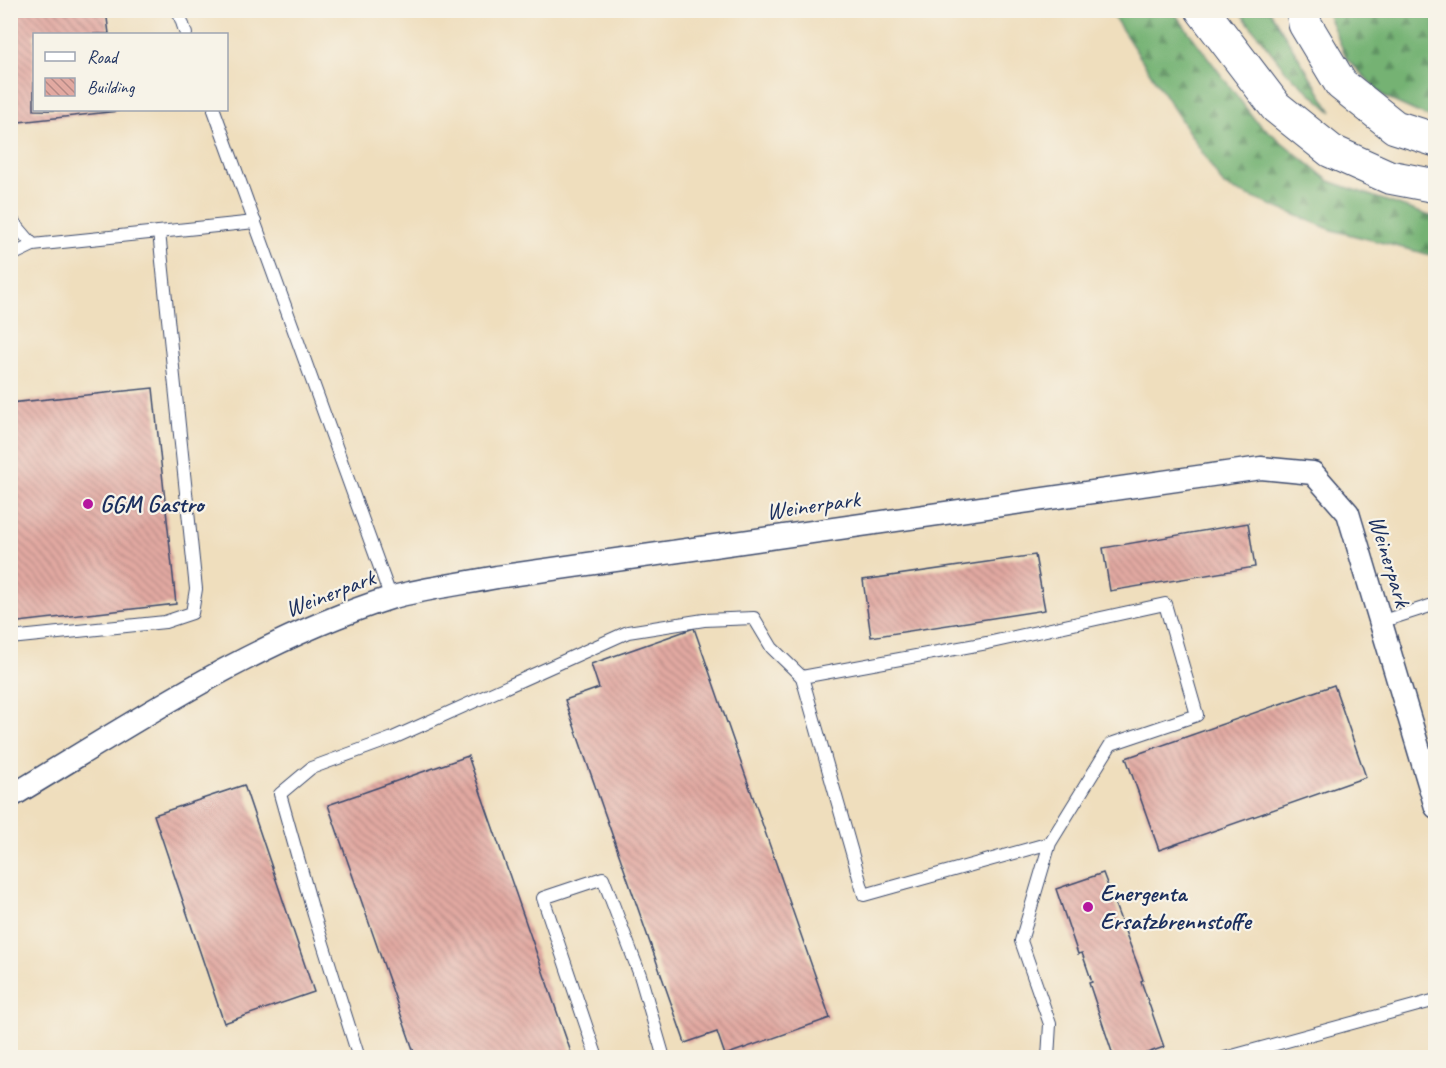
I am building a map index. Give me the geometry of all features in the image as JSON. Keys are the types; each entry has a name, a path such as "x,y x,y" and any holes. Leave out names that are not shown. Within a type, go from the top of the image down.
{"highway":[{"path":"1202,10 1276,107 1331,151 1389,177 1436,186"},
{"path":"1303,10 1305,24 1341,84 1395,127 1436,140"}],"street":[{"name":"Weinerpark","path":"10,796 195,687 294,635 391,598 497,577 1261,468 1313,473 1348,513 1436,807"}],"lane":[{"path":"178,10 186,33"},
{"path":"214,111 391,598"},
{"path":"10,218 33,245"},
{"path":"10,256 33,245 255,222"},
{"path":"10,638 165,622 192,613 196,589 159,232"},
{"path":"802,677 987,643 1165,604 1197,715 1111,744 1050,843 1021,941 1050,1024 1048,1058"},
{"path":"1380,622 1436,604"},
{"path":"359,1058 314,915 280,794 311,768 393,738 628,632 704,620 754,618 772,648 802,677 864,895 1050,843"},
{"path":"597,1058 543,898 603,878 640,975 664,1058"},
{"path":"1225,1058 1246,1055 1436,1000"}],"green space":[{"path":"1110,11 1173,11 1255,120 1329,181 1435,216 1435,256 1332,230 1224,186"},
{"path":"1239,11 1270,11 1332,112 1286,71"},
{"path":"1326,11 1435,11 1435,120 1386,98 1347,59"}],"building":[{"path":"10,10 106,10 109,33 33,33 33,111 119,111 10,123"},
{"name":"GGM Gastro","path":"153,388 176,604 10,623 10,403"},
{"path":"1248,523 1255,567 1110,591 1103,548"},
{"path":"1035,555 1045,610 871,637 863,580"},
{"path":"694,628 830,1018 725,1055 717,1032 685,1043 565,700 599,688 591,664"},
{"path":"1334,685 1366,777 1159,850 1126,758"},
{"path":"468,756 573,1058 416,1058 328,805"},
{"path":"244,785 314,992 224,1023 154,815"},
{"path":"1103,873 1143,980 1141,981 1164,1047 1133,1058 1114,1058 1089,983 1092,982 1082,953 1078,954 1056,889"}],"place":[{"name":"GGM Gastro","path":"88,504"},
{"name":"Energenta Ersatzbrennstoffe","path":"1088,907"}]}
